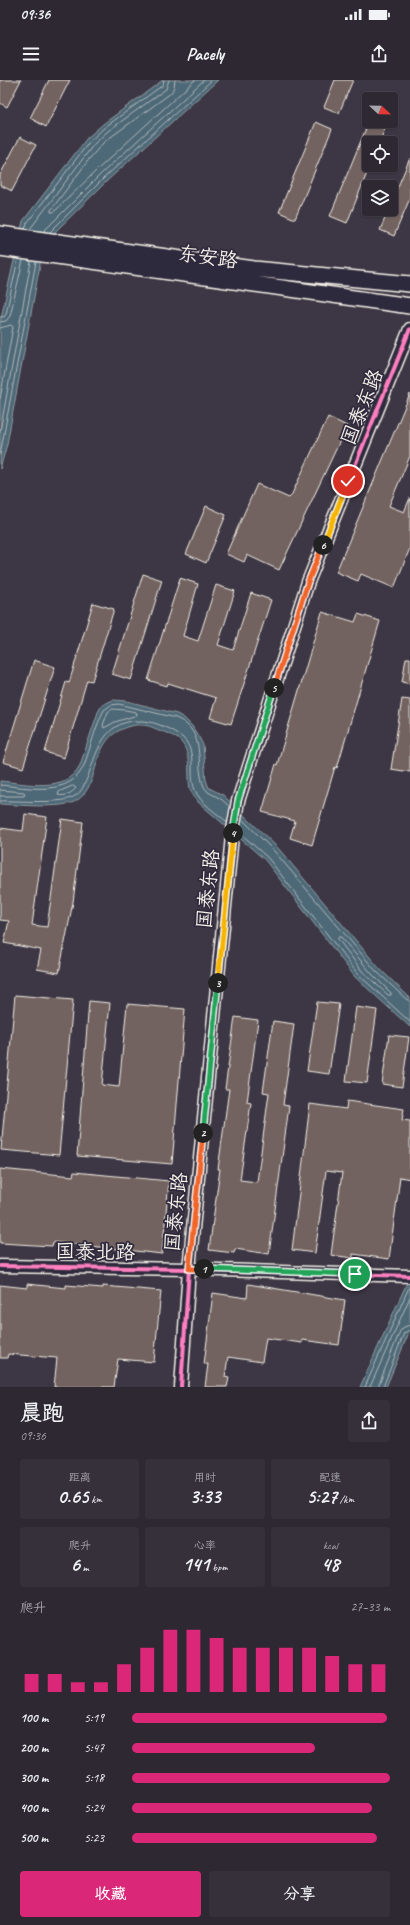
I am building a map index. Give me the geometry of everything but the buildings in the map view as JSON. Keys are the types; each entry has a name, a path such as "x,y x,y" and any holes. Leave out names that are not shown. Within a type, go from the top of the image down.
{"main road":[{"name":"东安路","path":"1,241 79,251 410,284"},
{"name":"东安路","path":"79,251 410,306"}],"street":[{"name":"国泰东路","path":"181,1387 189,1269 232,836 238,801 308,582 410,329"},
{"name":"国泰北路","path":"0,1266 189,1269 410,1276"}],"water":[{"path":"163,80 218,80 108,180 49,239 41,259 7,444 0,469 0,322 23,221 87,138 103,124"},
{"path":"113,700 127,701 177,714 184,718 192,726 203,745 206,780 209,788 223,795 278,848 379,968 410,998 410,1027 355,977 265,860 198,802 190,789 187,753 181,742 172,736 151,727 141,725 128,727 115,733 107,741 101,751 90,784 84,794 76,801 51,806 0,804 0,781 44,785 65,780 74,774 80,765 98,712 102,705"},
{"path":"410,1276 410,1330 386,1387 360,1387"}],"cycle path":[{"path":"181,1387 189,1269 232,836 238,801 308,582 410,329"},
{"path":"0,1266 189,1269 410,1276"}],"route":[{"path":"348,481 308,582 238,801 232,836 189,1269 355,1274"}]}
